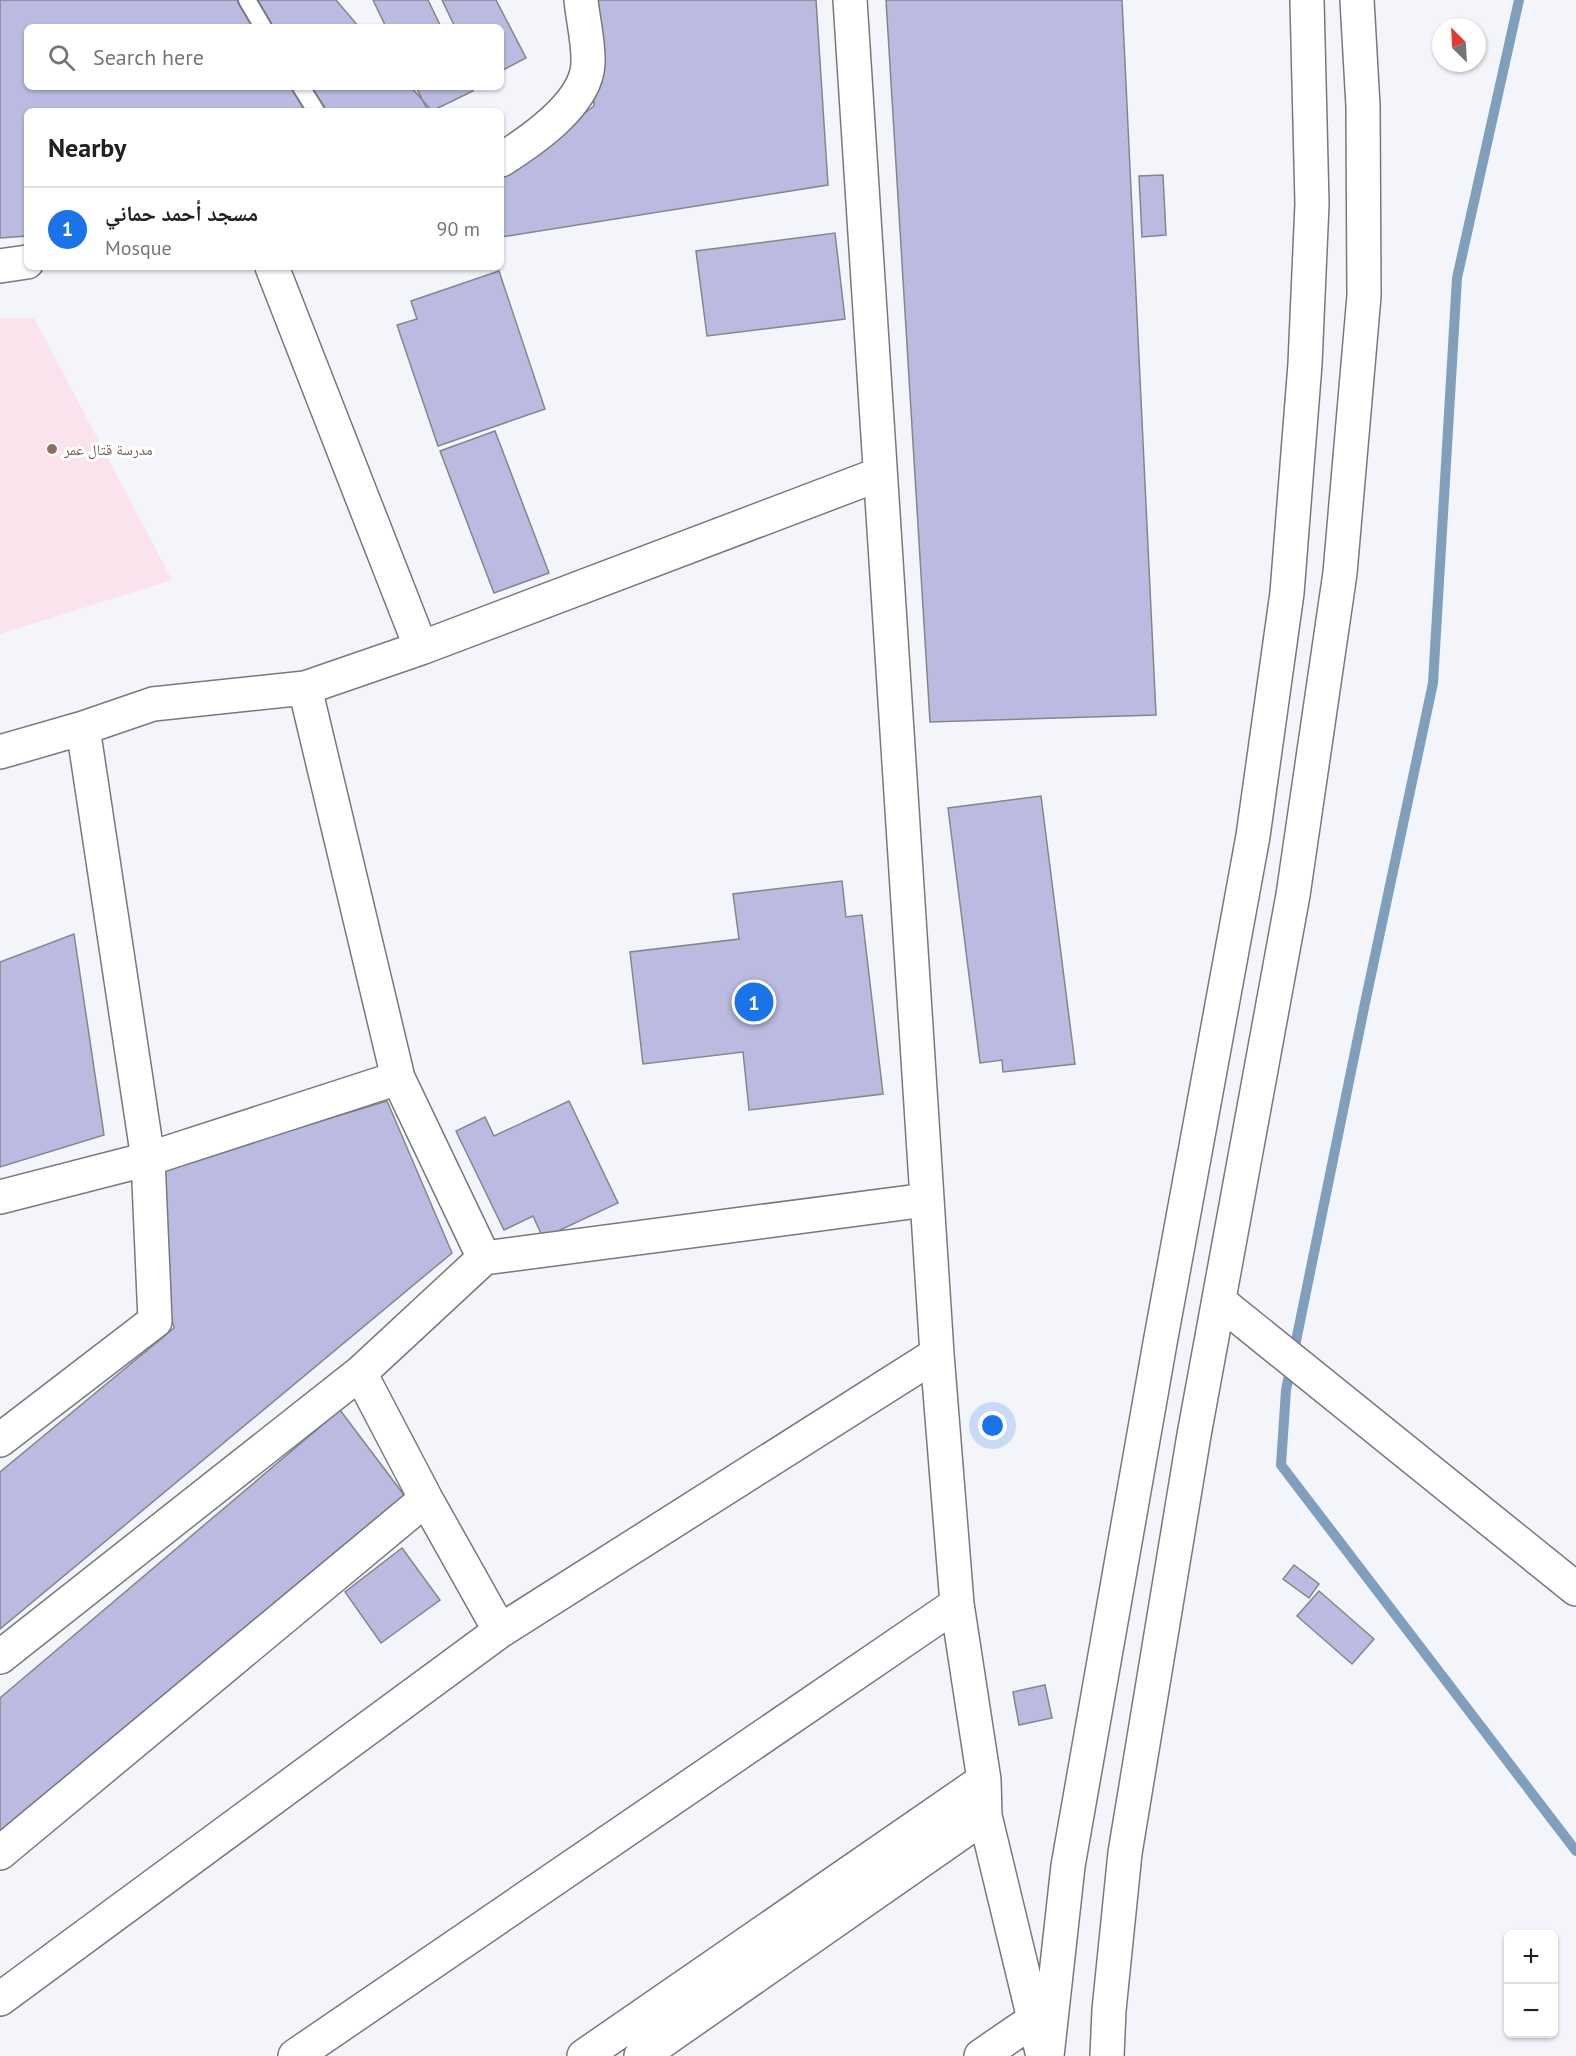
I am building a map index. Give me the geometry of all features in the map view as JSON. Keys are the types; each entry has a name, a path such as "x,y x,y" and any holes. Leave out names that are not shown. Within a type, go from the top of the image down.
{"main road":[{"path":"504,158 530,142 569,106 583,84 588,65 581,0"},
{"path":"850,0 926,1200 957,1604 984,1780 985,1816 1045,2056"},
{"path":"1045,2056 1068,1866 1162,1331 1253,836 1287,593 1305,364 1312,204 1307,0"},
{"path":"1107,2056 1109,2010 1125,1853 1194,1435 1293,895 1340,573 1365,296 1362,106 1357,0"},
{"path":"0,266 24,262"},
{"path":"273,270 421,648"},
{"path":"0,752 83,728 153,704 304,688 421,648 880,474"},
{"path":"304,688 398,1078 484,1258"},
{"path":"0,1440 155,1321 148,1159 83,728"},
{"path":"0,1197 148,1159 398,1078"},
{"path":"0,1657 360,1373 484,1258 926,1200"},
{"path":"1219,1300 1574,1585"},
{"path":"0,1998 500,1631 938,1354"},
{"path":"360,1373 426,1499 500,1631"},
{"path":"0,1853 426,1499"},
{"path":"295,2056 957,1604"},
{"path":"584,2056 984,1780"},
{"path":"641,2056 985,1816"},
{"path":"981,2056 1035,2019"}],"lane":[{"path":"246,0 261,24"},
{"path":"303,90 314,108"}],"shaded area":[{"name":"مدرسة قتال عمر","path":"0,318 34,318 172,580 0,634"}],"building":[{"path":"0,0 336,0 356,24 24,24 24,90 414,90 429,108 24,108 24,236 0,238"},
{"path":"373,0 428,0 440,24 385,24"},
{"path":"442,0 496,0 526,58 504,69 504,24 454,24"},
{"path":"591,0 816,0 828,185 504,237 504,175 594,106"},
{"path":"886,0 1122,0 1156,715 930,722"},
{"path":"418,90 473,91 438,108 426,108"},
{"path":"1163,175 1166,235 1142,237 1139,176"},
{"path":"835,233 845,319 707,336 696,251"},
{"path":"499,271 545,409 438,446 397,325 417,319 411,301"},
{"path":"495,431 549,573 494,593 440,451"},
{"path":"1041,796 1075,1064 1003,1072 1002,1060 980,1063 948,808"},
{"path":"842,881 846,917 862,915 883,1094 749,1110 743,1052 643,1064 630,952 739,939 733,894"},
{"path":"74,934 104,1135 0,1167 0,962"},
{"path":"387,1101 452,1253 0,1629 0,1472 174,1328 171,1314 163,1169"},
{"path":"569,1101 618,1203 543,1238 533,1216 504,1230 456,1131 485,1117 494,1136"},
{"path":"340,1410 404,1495 0,1831 0,1698"},
{"path":"402,1548 440,1600 381,1643 345,1592"},
{"path":"1294,1565 1319,1584 1309,1598 1283,1579"},
{"path":"1319,1591 1374,1639 1352,1664 1297,1616"},
{"path":"1045,1685 1052,1718 1019,1725 1013,1692"}],"waterway":[{"path":"1519,0 1457,278 1433,683 1286,1390 1281,1465 1576,1851"}],"place":[{"name":"مدرسة قتال عمر","path":"52,449"},
{"name":"مسجد أحمد حماني","path":"754,1002"}]}
